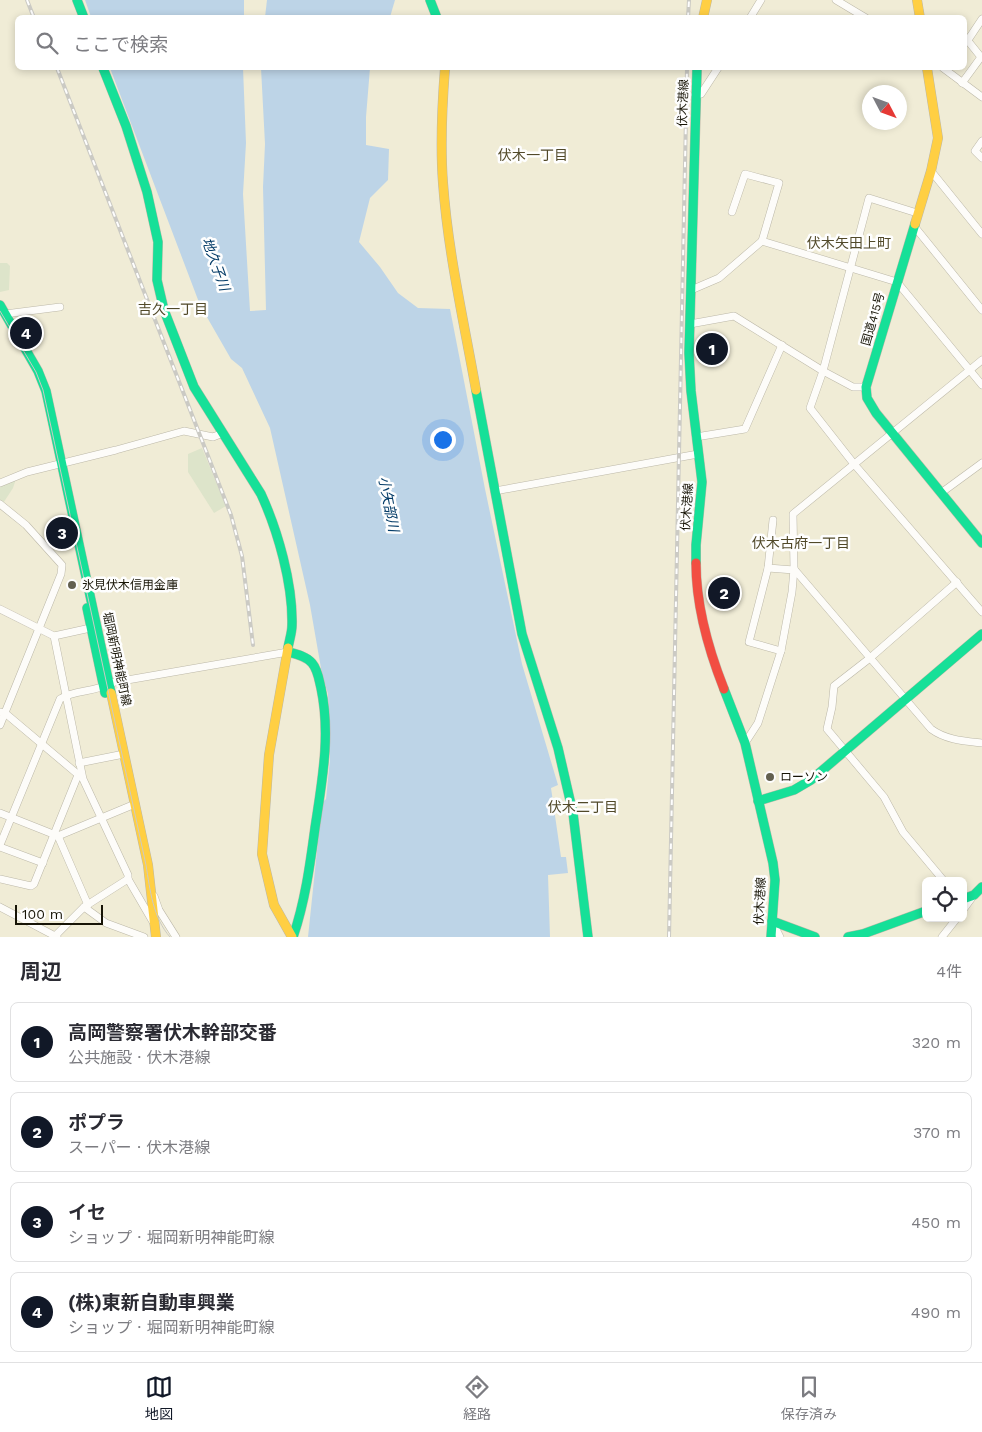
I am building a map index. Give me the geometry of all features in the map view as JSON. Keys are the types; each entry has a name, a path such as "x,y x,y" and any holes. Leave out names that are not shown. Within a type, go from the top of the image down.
{"main road":[{"path":"77,0 83,15"},
{"path":"430,0 436,15"},
{"path":"704,15 707,0"},
{"path":"916,0 920,15"},
{"path":"104,70 126,126 147,192 158,242 157,280 164,310 194,387 224,433 270,512 287,573 292,626 277,703 262,840 267,879 274,905 292,937"},
{"path":"445,70 442,153 448,227 454,270 522,634 558,748 573,813 588,937"},
{"name":"伏木港線","path":"698,70 690,324 690,384 702,482 696,545 696,569 702,614 714,662 745,743 773,863 775,880 770,937"},
{"name":"国道415号","path":"866,387 931,171 938,138 927,70"},
{"name":"堀岡新明神能町線","path":"0,305 2,315 43,382 122,754 156,937"},
{"path":"866,387 868,398 876,413 982,543"},
{"path":"758,801 794,790 811,780 982,634"},
{"path":"288,652 302,656 312,662 317,672 324,699 326,731 324,764 305,900 292,937"},
{"name":"堀岡新明神能町線","path":"132,804 151,886 152,910"},
{"path":"967,898 974,895 982,887"},
{"path":"848,937 863,935 922,913"},
{"path":"772,921 815,937"}],"street":[{"path":"752,15 761,0"},
{"path":"836,0 861,15"},
{"path":"967,37 981,22"},
{"path":"962,83 981,57 967,39"},
{"path":"696,95 701,94 717,70"},
{"path":"945,70 982,97"},
{"path":"982,141 975,151 982,158"},
{"path":"931,171 982,234"},
{"path":"691,290 719,278 762,241 779,183 745,174 732,212"},
{"path":"917,214 869,198 823,371 810,408 854,464 982,612"},
{"path":"914,226 982,310"},
{"path":"762,241 897,282 982,385"},
{"path":"2,315 60,307"},
{"path":"690,324 734,316 853,388 866,387"},
{"path":"696,437 745,429 782,345"},
{"path":"745,743 758,723 781,651 792,592 794,570 793,514 982,360"},
{"path":"0,483 27,472 184,431 213,437 224,433"},
{"path":"495,491 698,454"},
{"path":"942,494 982,463"},
{"path":"0,504 26,525 62,565 61,574 39,628 2,712 0,725"},
{"path":"773,520 768,568 749,642 781,651"},
{"path":"768,568 794,570 931,729 939,734 958,740 982,743"},
{"path":"941,877 903,832 884,797 827,729 834,686 870,658 957,582"},
{"path":"0,609 54,636 95,627"},
{"path":"0,879 31,886 34,884 80,777 79,763 54,636"},
{"path":"43,863 0,846 60,699 66,695 107,685 288,652"},
{"path":"2,712 42,743 80,777 128,879 154,922"},
{"path":"79,763 122,754"},
{"path":"0,813 56,835 132,804"},
{"path":"56,835 86,906 106,923 144,937"},
{"path":"0,907 56,937 86,906 128,879"},
{"path":"151,886 159,910 176,937"},
{"path":"967,905 974,895"},
{"path":"772,921 780,937"},
{"path":"942,937 954,922"}],"green space":[{"path":"0,263 7,263 10,266 9,290 0,292"},
{"path":"202,448 226,506 214,513 188,472 188,454"},
{"path":"17,476 13,488 2,505 0,504 0,483"}],"water":[{"path":"85,0 244,0 244,15 90,15"},
{"path":"267,0 395,0 391,15 265,15"},
{"path":"111,70 243,70 246,143 243,194 250,311 266,310 263,187 265,144 261,70 370,70 366,145 389,149 388,180 370,198 359,242 398,293 418,308 450,309 522,664 558,785 551,788 561,857 566,857 568,873 548,875 550,937 308,937 322,803 326,799 330,759 328,694 322,674 310,605 270,428 242,368 231,359 200,305"}],"tram line":[{"path":"0,311 36,372 43,390 151,894 156,912 170,937"}],"railway":[{"path":"27,0 33,15"},
{"path":"688,15 689,0"},
{"path":"58,70 231,515 242,556 253,645"},
{"path":"669,937 687,70"}],"traffic: fast":[{"path":"77,0 83,15"},
{"path":"430,0 436,15"},
{"path":"104,70 126,126 147,192 158,242 157,280 164,310 194,387 261,494 279,541 292,609 292,628 288,648"},
{"path":"696,563 702,482 691,391 689,353 697,70"},
{"path":"915,224 866,387 867,398 876,413 982,543"},
{"path":"0,305 38,371 46,391 111,693"},
{"path":"476,390 522,634 558,748 573,813 588,937"},
{"path":"87,608 105,693"},
{"path":"758,801 794,790 811,780 982,634"},
{"path":"288,652 307,659 316,669 321,688 325,723 323,775 311,856 304,897 293,937"},
{"path":"724,689 745,743 773,863 775,880 771,937"},
{"path":"967,898 974,895 982,887"},
{"path":"848,937 863,934 922,912"},
{"path":"772,921 815,937"}],"traffic: slow":[{"path":"704,15 707,0"},
{"path":"917,0 920,15"},
{"path":"445,70 442,111 442,168 445,209 452,261 476,390"},
{"path":"915,224 931,171 938,138 927,70"},
{"path":"288,648 269,755 262,854 274,905 292,937"},
{"path":"111,693 148,865 156,937"}],"traffic: jam":[{"path":"696,563 698,595 704,628 724,689"}],"place":[{"name":"(株)東新自動車興業","path":"26,333"},
{"name":"高岡警察署伏木幹部交番","path":"712,349"},
{"name":"イセ","path":"62,533"},
{"name":"氷見伏木信用金庫","path":"72,585"},
{"name":"ポプラ","path":"724,593"},
{"name":"ローソン","path":"770,777"}],"district":[{"name":"伏木一丁目","path":"533,155"},
{"name":"伏木矢田上町","path":"849,243"},
{"name":"吉久一丁目","path":"173,309"},
{"name":"伏木古府一丁目","path":"801,543"},
{"name":"伏木二丁目","path":"583,807"}],"water label":[{"name":"地久子川","path":"216,264"},
{"name":"小矢部川","path":"389,504"}]}
